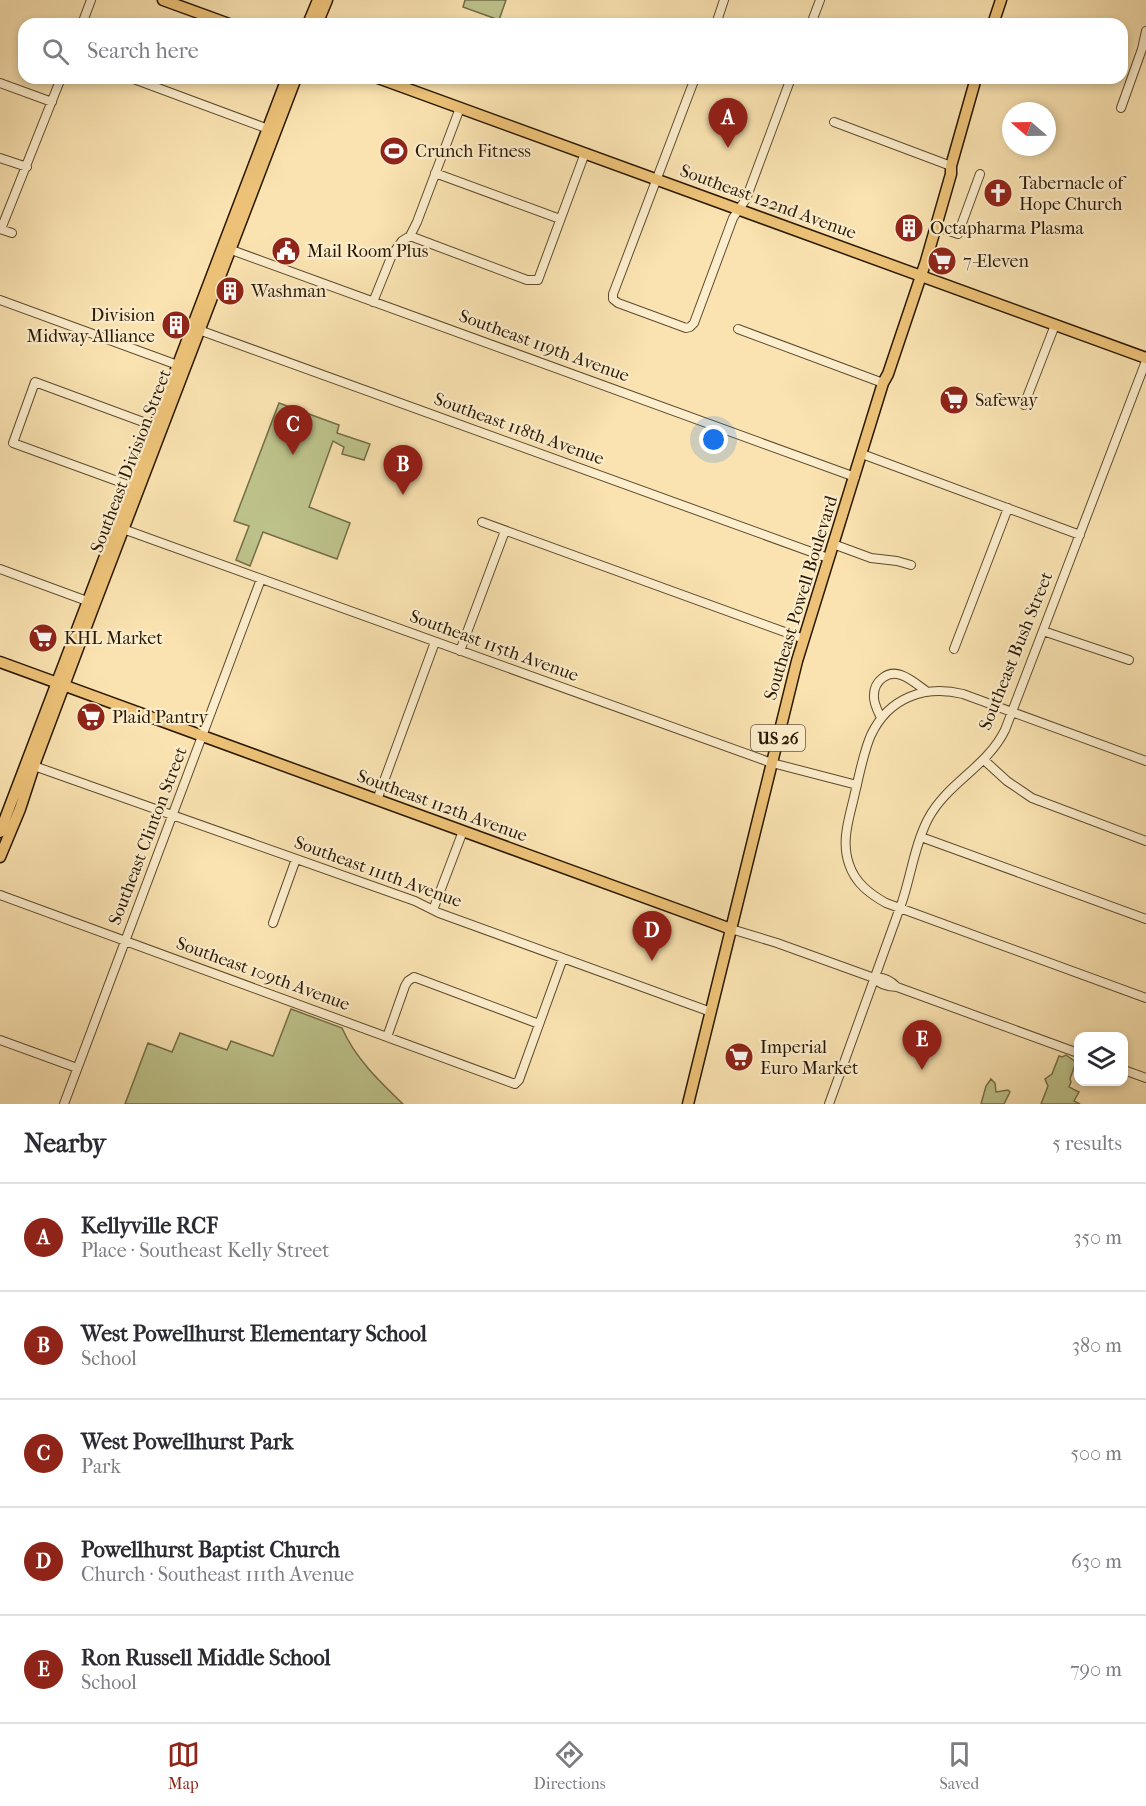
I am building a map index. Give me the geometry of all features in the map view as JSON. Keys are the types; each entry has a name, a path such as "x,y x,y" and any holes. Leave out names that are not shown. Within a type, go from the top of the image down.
{"main road":[{"path":"163,0 212,18"},
{"path":"310,18 318,0"},
{"path":"320,18 327,0"},
{"path":"995,18 1001,0"},
{"name":"Southeast Division Street","path":"0,853 20,809 87,601 154,426 199,330 226,248 271,130 285,84"},
{"name":"Southeast Division Street","path":"271,130 293,84"},
{"name":"Southeast 122nd Avenue","path":"394,84 918,274 1146,360"},
{"name":"Southeast Powell Boulevard","path":"918,274 937,227 951,166 974,84"},
{"name":"Southeast Powell Boulevard","path":"688,1104 804,639 883,383 888,374 946,173 951,166"},
{"name":"Southeast Division Street","path":"0,832 3,817 123,529 214,267 226,248"},
{"path":"211,298 217,274 214,267"},
{"name":"Southeast 112th Avenue","path":"0,662 731,928"},
{"path":"0,853 9,822 3,817"}],"street":[{"path":"84,18 91,0"},
{"path":"718,18 724,0"},
{"path":"813,18 820,0"},
{"path":"1121,108 1144,45 1146,31"},
{"path":"0,83 52,102"},
{"path":"12,233 1,229 59,84"},
{"path":"147,84 271,130"},
{"path":"693,84 613,294 614,299 686,328 694,323 733,218 746,199 789,84"},
{"path":"373,302 392,255 402,241 410,236 460,108"},
{"path":"834,123 951,166"},
{"path":"410,236 527,280 538,280 585,153"},
{"path":"0,158 27,167"},
{"path":"435,174 560,219"},
{"path":"937,227 958,234 980,174"},
{"name":"Southeast 119th Avenue","path":"226,248 855,477"},
{"path":"0,300 181,366"},
{"path":"1024,405 1055,325"},
{"path":"738,329 883,383"},
{"name":"Southeast 118th Avenue","path":"199,330 828,558"},
{"name":"Southeast Bush Street","path":"829,1104 900,908 928,819 942,799 984,760 999,741 1012,713 1146,360"},
{"path":"131,486 13,443 35,382 154,426"},
{"path":"862,454 1080,535"},
{"path":"954,649 1008,508"},
{"path":"482,522 804,639"},
{"name":"Southeast 115th Avenue","path":"123,529 772,763 857,784"},
{"path":"460,651 505,531"},
{"path":"833,544 871,558 910,565"},
{"path":"0,569 87,601"},
{"name":"Southeast Clinton Street","path":"64,1104 261,579"},
{"path":"1043,631 1129,660"},
{"path":"377,800 435,642"},
{"path":"881,718 873,697 875,687 881,679 890,674 899,674 926,691"},
{"path":"1146,761 957,693 926,691 904,699 881,718 869,741 845,840 850,866 864,889 886,903 1146,998"},
{"path":"984,760 1006,781 1032,798 1146,841"},
{"name":"Southeast 111th Avenue","path":"34,766 296,859 711,1012"},
{"path":"433,910 463,831"},
{"path":"921,837 1146,919"},
{"path":"273,923 296,859"},
{"name":"Southeast 109th Avenue","path":"0,894 515,1084 519,1080 539,1024"},
{"name":"Southeast 112th Avenue","path":"731,928 874,978 880,977 891,981 897,987 1074,1052"},
{"path":"387,1037 405,986 411,977 418,977 539,1024 563,958"},
{"path":"0,1040 77,1068"},
{"path":"1128,1071 1146,1078"}],"green space":[{"path":"465,0 506,0 500,18 463,7"},
{"path":"279,403 339,425 337,433 370,444 364,460 342,454 344,447 333,441 309,507 350,523 337,559 263,532 250,566 236,560 249,526 234,521"},
{"path":"291,1009 342,1028 361,1059 403,1104 125,1104 148,1043 172,1052 180,1033 227,1050 231,1041 273,1056"},
{"path":"1066,1055 1074,1061 1069,1087 1079,1092 1074,1101 1080,1104 1041,1104 1048,1086 1045,1079 1052,1074 1059,1056"},
{"path":"991,1079 995,1083 996,1092 1008,1090 1010,1092 1004,1104 981,1104 986,1086"}],"place":[{"name":"Kellyville RCF","path":"728,148"},
{"name":"Crunch Fitness","path":"394,151"},
{"name":"Tabernacle of Hope Church","path":"998,193"},
{"name":"Octapharma Plasma","path":"909,228"},
{"name":"Mail Room Plus","path":"286,251"},
{"name":"7-Eleven","path":"942,261"},
{"name":"Washman","path":"230,291"},
{"name":"Division Midway Alliance","path":"176,325"},
{"name":"Safeway","path":"954,400"},
{"name":"West Powellhurst Park","path":"293,455"},
{"name":"West Powellhurst Elementary School","path":"403,495"},
{"name":"KHL Market","path":"43,638"},
{"name":"Plaid Pantry","path":"91,717"},
{"name":"Powellhurst Baptist Church","path":"652,961"},
{"name":"Imperial Euro Market","path":"739,1057"},
{"name":"Ron Russell Middle School","path":"922,1070"}]}
